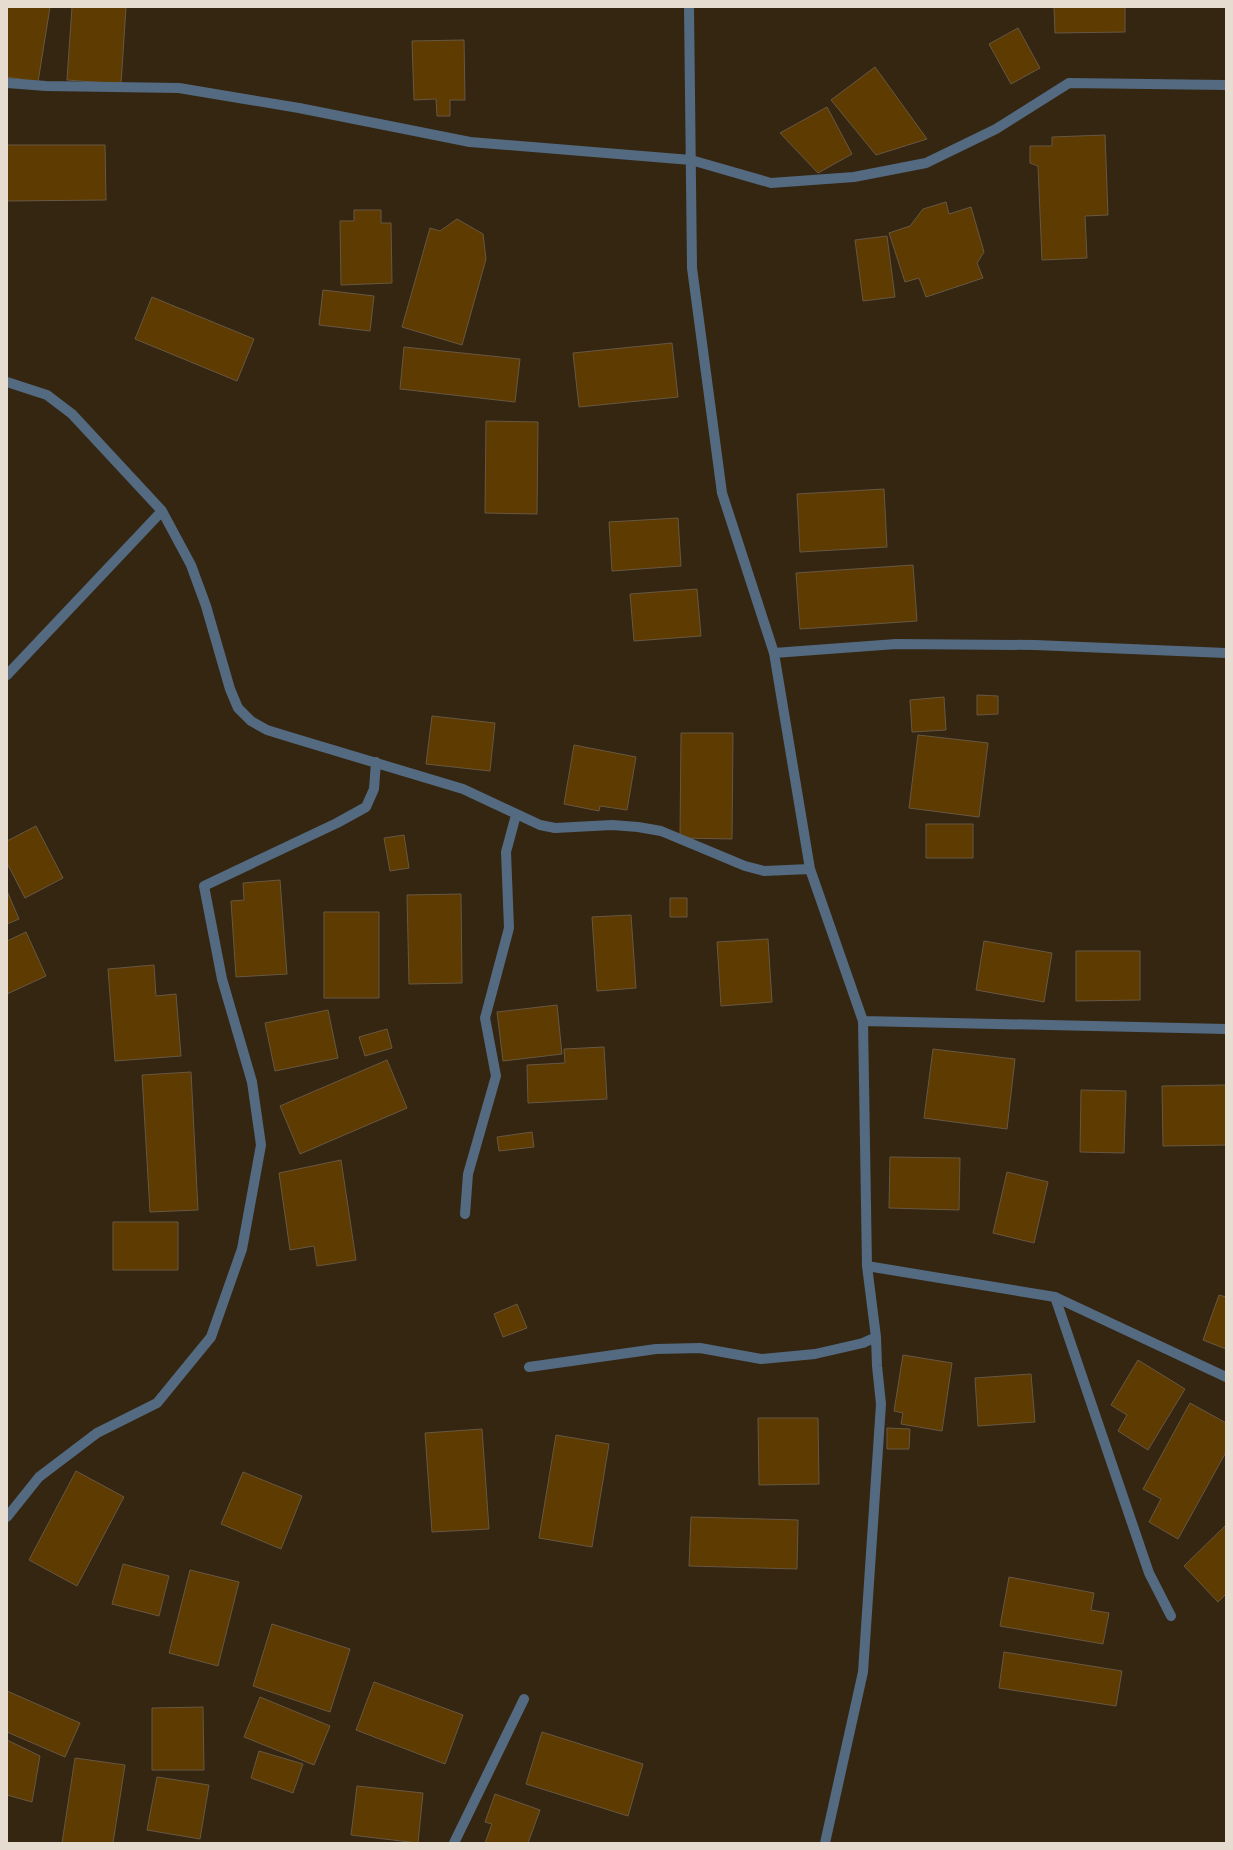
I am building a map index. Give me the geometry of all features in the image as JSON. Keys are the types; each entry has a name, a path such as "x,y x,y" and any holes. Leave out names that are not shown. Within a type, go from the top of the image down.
{"street":[{"path":"689,7 692,268 722,493 774,652 810,869 864,1021 868,1266 876,1336 877,1366 881,1404 863,1672 825,1843"},
{"path":"7,83 46,86 179,88 299,108 470,142 691,160 771,183 854,177 926,163 996,129 1069,83 1226,84"},
{"path":"7,382 47,395 72,414 162,511 191,565 206,606 230,689 238,708 251,721 267,730 463,788 540,826 555,828 612,825 638,827 661,831 745,866 764,871 810,869"},
{"path":"7,675 162,511"},
{"path":"774,652 896,644 1035,646 1226,652"},
{"path":"7,1517 39,1477 97,1433 157,1403 211,1337 242,1249 261,1145 252,1082 222,980 204,886 337,823 366,807 374,789 376,762"},
{"path":"465,1214 468,1174 496,1076 485,1018 509,928 506,852 516,815"},
{"path":"864,1021 1226,1029"},
{"path":"868,1266 1055,1297 1226,1377"},
{"path":"1055,1297 1149,1573 1171,1616"},
{"path":"528,1368 656,1349 700,1348 762,1359 815,1354 863,1343 876,1336"},
{"path":"454,1843 524,1699"}],"building":[{"path":"7,7 50,7 38,82 7,77"},
{"path":"72,7 126,7 121,84 67,80"},
{"path":"1054,7 1125,7 1125,32 1055,33"},
{"path":"1018,28 1040,68 1011,84 989,44"},
{"path":"464,40 465,100 450,100 450,116 437,116 436,99 414,100 412,41"},
{"path":"875,67 927,139 876,155 831,100"},
{"path":"827,107 852,154 818,173 780,133"},
{"path":"1105,135 1108,215 1085,216 1087,258 1042,260 1038,166 1030,163 1030,146 1052,146 1052,137"},
{"path":"7,145 105,145 106,200 7,201"},
{"path":"946,202 949,214 971,207 984,252 977,263 983,278 926,297 919,278 905,282 889,233 910,226 923,209"},
{"path":"354,210 381,210 381,223 391,223 392,283 341,285 340,221 354,221"},
{"path":"457,219 483,234 486,259 462,345 402,327 430,228 440,231"},
{"path":"887,236 895,297 863,301 855,240"},
{"path":"323,290 374,296 370,331 319,325"},
{"path":"152,297 254,339 237,381 135,339"},
{"path":"672,343 678,397 579,407 573,353"},
{"path":"404,347 520,359 515,402 400,389"},
{"path":"486,421 538,422 537,514 485,513"},
{"path":"884,489 887,547 800,552 797,494"},
{"path":"678,518 681,566 612,571 609,522"},
{"path":"913,565 917,621 800,629 796,573"},
{"path":"697,589 701,636 634,641 630,594"},
{"path":"977,695 998,696 998,714 977,715"},
{"path":"944,697 946,730 912,732 910,700"},
{"path":"432,716 495,723 490,771 426,764"},
{"path":"681,733 733,733 732,839 680,838"},
{"path":"918,735 988,743 979,817 909,808"},
{"path":"574,745 636,757 627,810 600,806 599,811 564,804"},
{"path":"926,824 973,824 973,858 926,858"},
{"path":"36,826 63,878 25,898 7,863 7,841"},
{"path":"404,835 409,868 390,871 384,838"},
{"path":"280,880 287,974 236,977 231,901 244,900 243,883"},
{"path":"7,891 19,919 7,924"},
{"path":"461,894 462,983 409,984 407,895"},
{"path":"670,898 687,898 687,917 670,917"},
{"path":"324,912 379,912 379,998 324,998"},
{"path":"631,915 636,988 597,991 592,917"},
{"path":"26,932 46,976 7,994 7,941"},
{"path":"768,939 772,1002 721,1006 717,942"},
{"path":"984,941 1052,953 1044,1002 976,990"},
{"path":"1076,951 1140,951 1140,1000 1076,1001"},
{"path":"154,965 156,996 176,994 181,1056 115,1061 108,969"},
{"path":"557,1005 562,1054 503,1061 497,1012"},
{"path":"328,1010 338,1058 275,1071 265,1023"},
{"path":"387,1029 392,1048 365,1056 359,1037"},
{"path":"604,1047 607,1099 528,1103 527,1065 565,1063 564,1049"},
{"path":"933,1049 1015,1059 1007,1129 924,1118"},
{"path":"387,1060 407,1108 300,1154 280,1106"},
{"path":"191,1072 198,1210 150,1212 142,1075"},
{"path":"1226,1085 1226,1145 1163,1146 1162,1086"},
{"path":"1081,1090 1126,1091 1124,1153 1080,1152"},
{"path":"532,1132 534,1147 499,1151 497,1137"},
{"path":"890,1157 960,1158 959,1210 889,1208"},
{"path":"341,1160 356,1260 317,1266 314,1246 290,1250 279,1173"},
{"path":"1007,1172 1048,1182 1034,1243 993,1233"},
{"path":"113,1222 178,1222 178,1270 113,1270"},
{"path":"1219,1295 1226,1297 1226,1349 1203,1340"},
{"path":"517,1304 527,1328 503,1337 494,1314"},
{"path":"903,1355 952,1363 942,1431 901,1424 903,1413 894,1411"},
{"path":"1138,1360 1185,1389 1148,1450 1118,1431 1127,1415 1111,1405"},
{"path":"1031,1374 1035,1422 978,1426 975,1378"},
{"path":"1190,1403 1226,1423 1226,1452 1178,1539 1149,1522 1161,1499 1143,1489"},
{"path":"758,1418 818,1418 819,1484 759,1485"},
{"path":"887,1428 910,1429 909,1449 887,1449"},
{"path":"482,1429 489,1529 432,1532 425,1433"},
{"path":"556,1435 609,1444 592,1547 539,1538"},
{"path":"76,1471 124,1497 77,1586 29,1560"},
{"path":"243,1472 302,1496 281,1549 221,1524"},
{"path":"691,1517 798,1520 797,1569 689,1566"},
{"path":"1226,1525 1226,1594 1218,1602 1184,1566"},
{"path":"123,1564 169,1576 159,1616 112,1604"},
{"path":"190,1570 239,1582 218,1666 169,1653"},
{"path":"1009,1577 1094,1593 1091,1610 1109,1613 1103,1644 1000,1626"},
{"path":"272,1624 350,1649 330,1712 253,1686"},
{"path":"1004,1652 1122,1671 1116,1706 999,1688"},
{"path":"374,1682 463,1715 445,1764 356,1730"},
{"path":"7,1691 80,1723 65,1757 7,1732"},
{"path":"260,1697 330,1726 314,1765 244,1737"},
{"path":"203,1707 204,1770 152,1770 152,1708"},
{"path":"542,1732 643,1764 628,1816 526,1784"},
{"path":"7,1740 40,1756 32,1802 7,1795"},
{"path":"259,1751 303,1764 293,1793 251,1778"},
{"path":"75,1758 125,1765 113,1843 62,1843"},
{"path":"157,1777 209,1785 200,1839 147,1830"},
{"path":"357,1786 423,1793 418,1843 351,1835"},
{"path":"495,1794 540,1810 528,1843 485,1843 492,1824 485,1822"}]}
